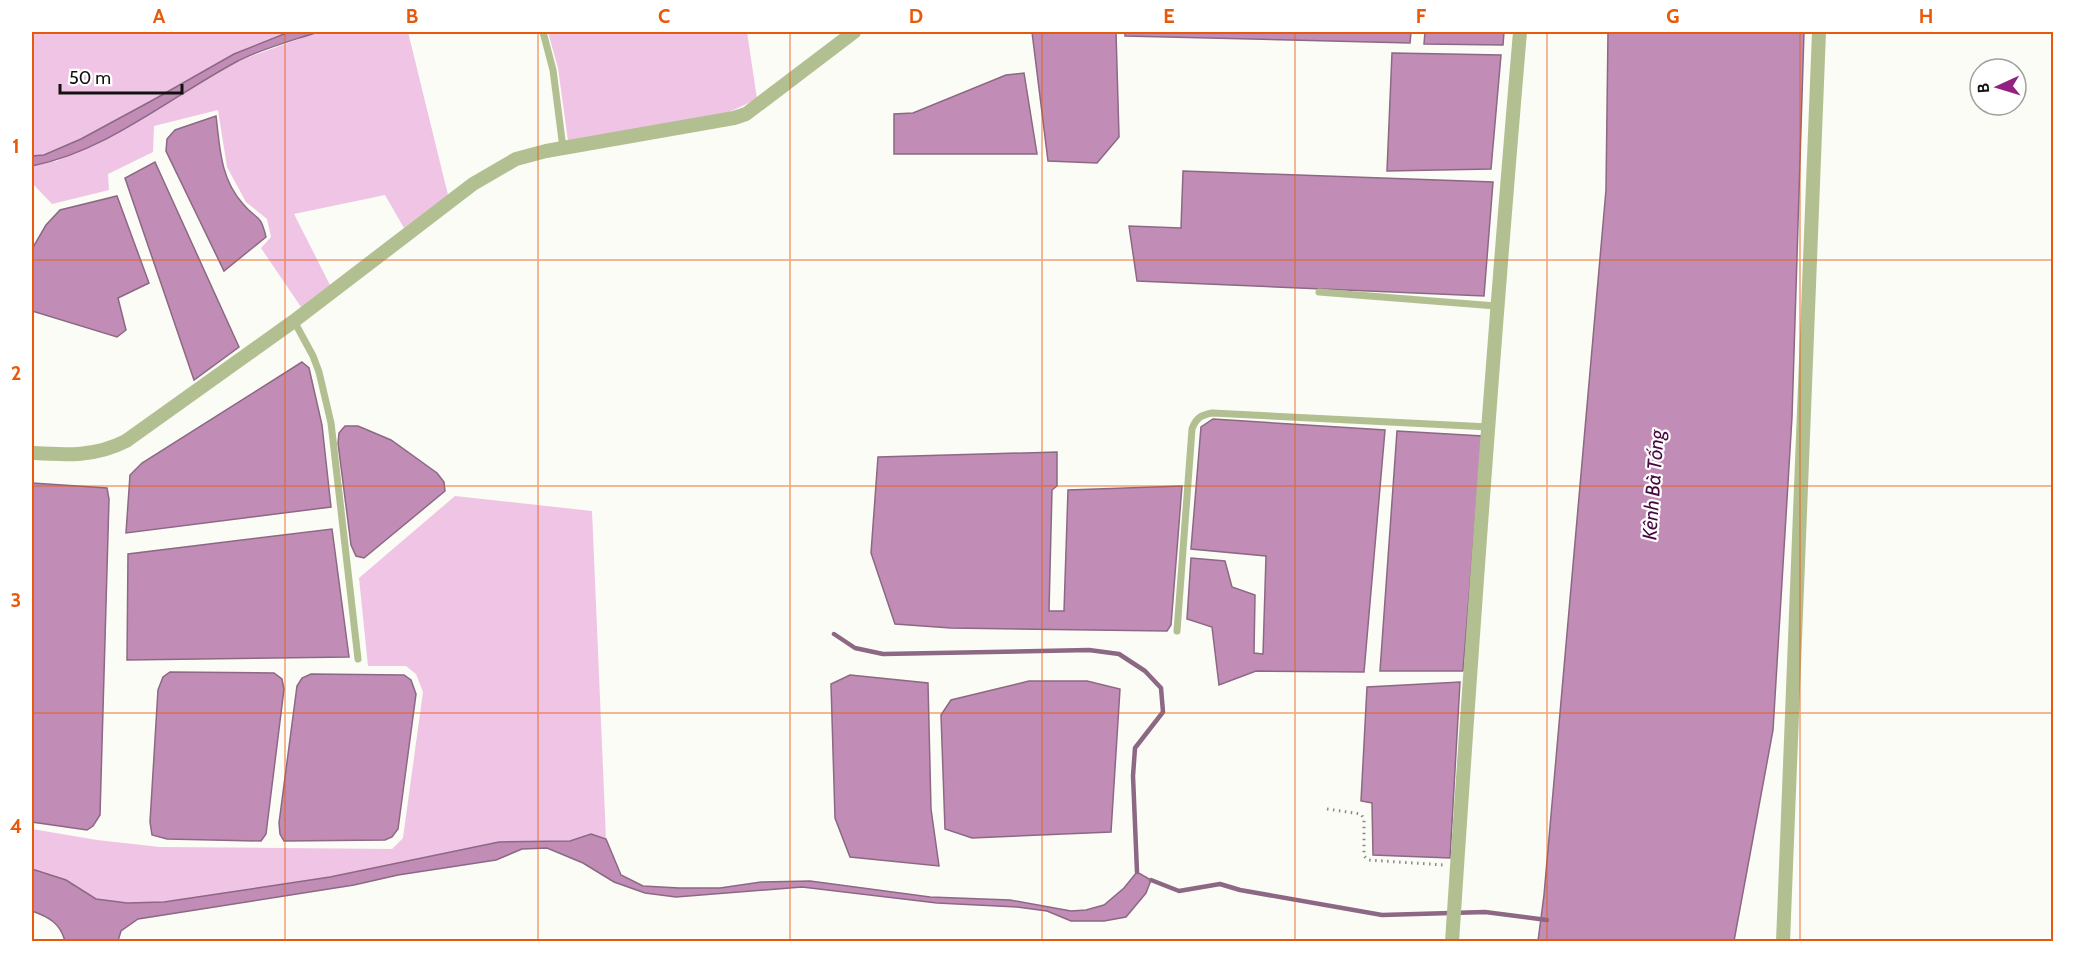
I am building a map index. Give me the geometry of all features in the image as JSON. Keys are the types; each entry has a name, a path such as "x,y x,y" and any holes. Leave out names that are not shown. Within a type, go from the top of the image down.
{"street":[{"path":"32,453 81,455 107,450 120,444 294,321 473,184 523,156 746,114 854,32"},
{"path":"1453,936 1469,669 1489,427 1496,306 1520,32"},
{"path":"1784,942 1819,32"}],"lane":[{"path":"543,32 553,70 563,147"},
{"path":"1319,292 1496,306"},
{"path":"294,321 314,356 331,423 358,659"},
{"path":"1177,631 1192,429 1196,420 1203,415 1224,413 1489,427"}],"path":[{"path":"1327,809 1361,814 1364,819 1364,856 1368,860 1458,866"}],"shaded area":[{"path":"38,32 289,32 234,54 81,139 44,155 32,156 32,35"},
{"path":"318,32 408,32 448,195 404,228 385,195 294,214 330,285 301,307 261,248 271,237 267,219 246,202 227,167 218,110 154,126 153,152 108,174 109,190 52,204 32,183 32,166 57,161 157,109 238,61"},
{"path":"548,32 747,32 757,99 727,113 568,141 558,68"},
{"path":"455,496 592,511 606,839 591,834 570,841 499,842 330,877 164,902 127,903 96,899 66,880 32,869 32,829 97,840 160,847 392,849 403,838 423,692 416,674 406,666 368,666 359,578"}],"water":[{"path":"289,32 318,32 245,57 112,136 60,159 32,166 32,156 44,155 81,139 234,54"},
{"path":"1032,32 1116,32 1119,137 1097,163 1048,161"},
{"path":"1125,32 1411,32 1410,43 1125,36"},
{"path":"1425,32 1504,32 1503,45 1424,44"},
{"name":"Kênh Bà Tống","path":"1608,32 1804,32 1792,417 1773,730 1734,941 1538,941 1544,895 1606,190"},
{"path":"1392,53 1501,55 1491,169 1387,171"},
{"path":"1024,73 1037,154 894,154 894,114 913,113 1006,75"},
{"path":"216,116 225,173 235,194 260,220 266,237 224,271 166,151 167,139 175,130"},
{"path":"155,162 239,347 194,380 125,178"},
{"path":"1183,171 1493,182 1484,296 1137,281 1129,226 1181,228"},
{"path":"117,196 149,283 118,298 126,330 117,337 32,311 32,249 46,225 60,210"},
{"path":"302,362 309,368 322,425 331,507 126,533 130,475 142,463"},
{"path":"1213,419 1385,430 1364,672 1256,671 1219,685 1212,627 1187,619 1191,558 1225,561 1232,587 1255,595 1254,653 1263,654 1266,556 1191,549 1201,427"},
{"path":"345,426 358,426 391,440 437,473 444,482 445,491 364,558 356,556 351,545 338,443 339,433"},
{"path":"1397,431 1482,436 1463,671 1380,671"},
{"path":"1057,452 1057,486 1052,490 1049,611 1064,611 1068,490 1182,486 1171,625 1167,631 951,628 895,624 871,553 878,457"},
{"path":"32,483 107,488 109,499 100,815 93,826 87,830 32,822"},
{"path":"332,529 349,657 127,660 128,554"},
{"path":"170,672 274,673 282,679 284,689 266,834 261,841 167,839 152,835 150,822 158,690 163,677"},
{"path":"311,674 404,675 411,680 416,694 398,829 392,837 385,840 284,841 280,834 279,823 297,686 302,678"},
{"path":"850,675 928,683 931,809 939,866 850,857 835,818 831,684"},
{"path":"1029,681 1087,681 1120,689 1111,832 972,838 945,829 941,715 951,700"},
{"path":"1460,682 1450,858 1373,855 1372,803 1361,801 1367,687"},
{"path":"591,834 606,839 621,875 643,886 720,888 761,882 810,881 930,897 1010,900 1071,911 1104,905 1124,888 1137,872 1151,880 1146,893 1126,917 1104,921 1071,921 1047,911 1017,907 937,903 802,887 676,897 645,893 614,882 583,863 547,848 522,849 496,860 398,875 354,885 138,919 121,931 118,941 65,941 53,922 32,911 32,869 66,880 96,899 127,903 164,902 330,877 499,842 570,841"}],"waterway":[{"path":"834,634 855,648 883,654 1089,650 1119,654 1145,671 1161,688 1163,712 1135,748 1133,776 1137,872"},
{"path":"1151,880 1179,891 1220,884 1240,890 1382,915 1485,912 1547,920"}]}
